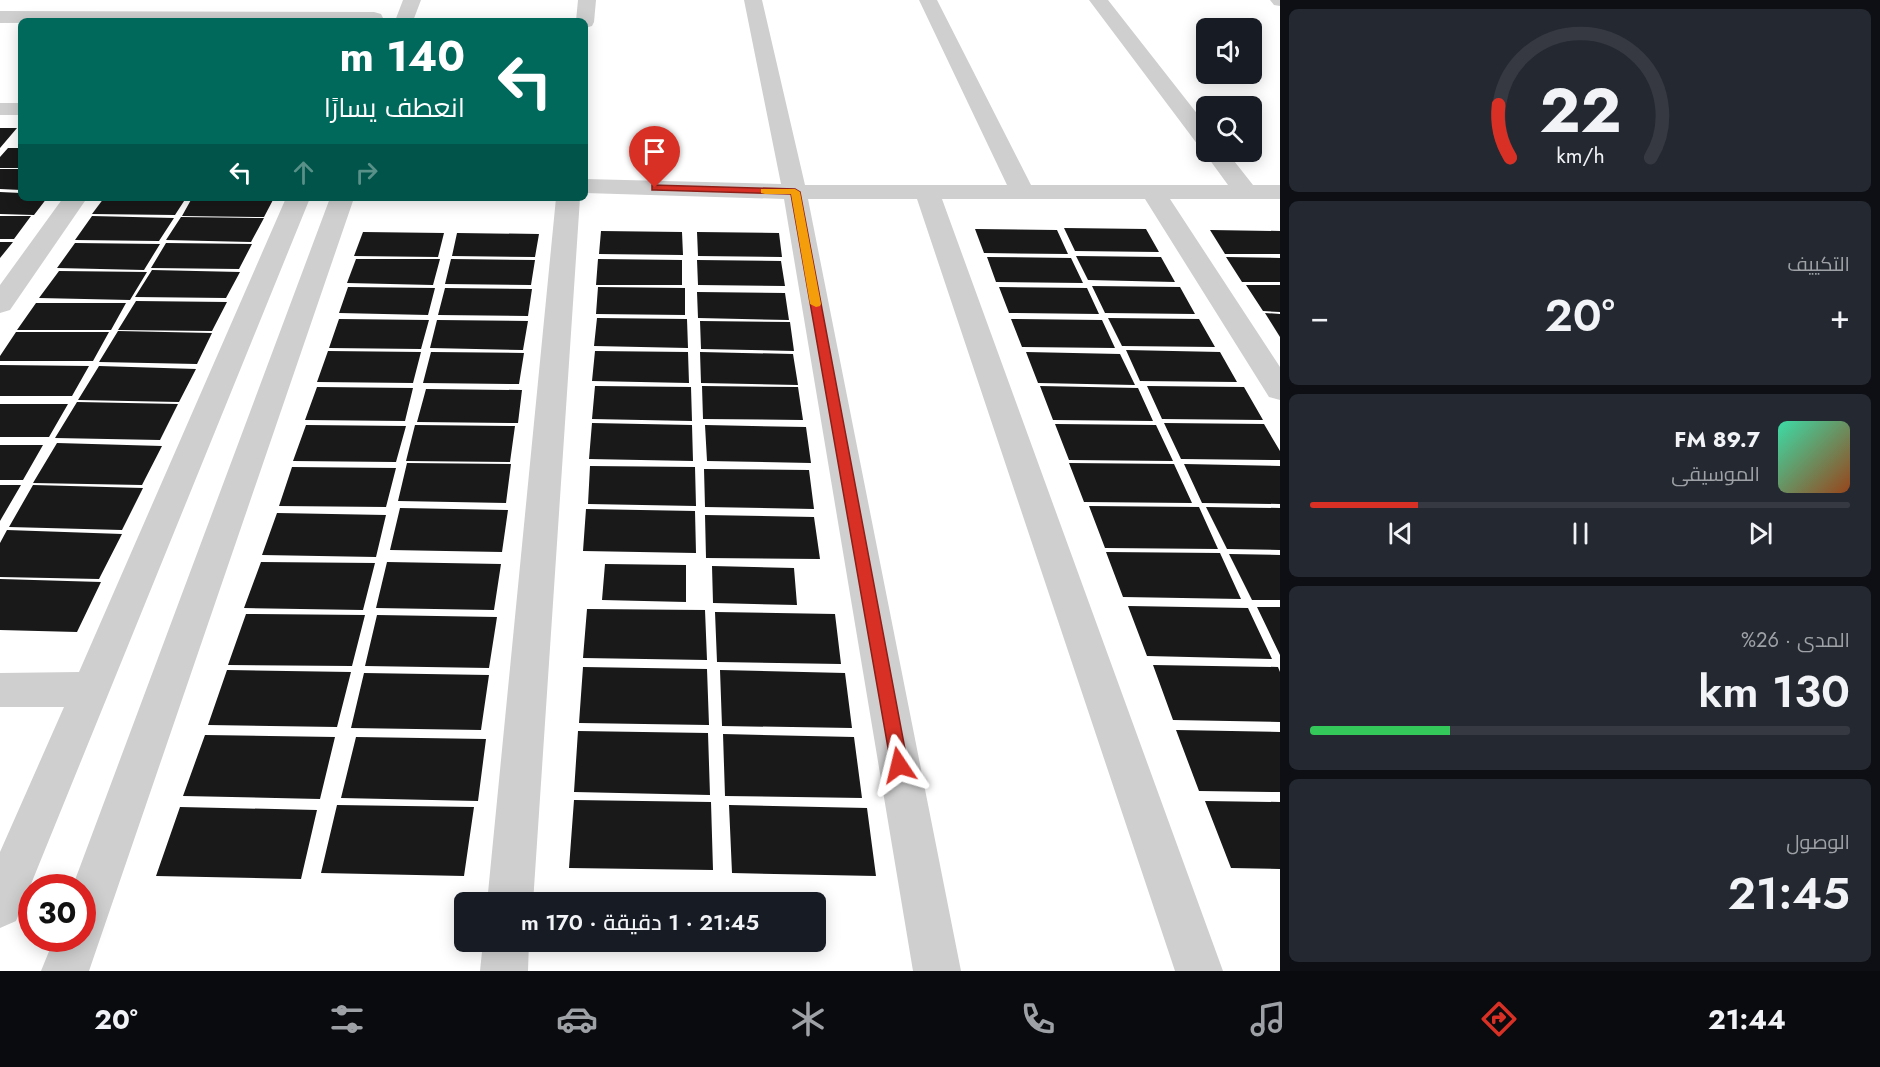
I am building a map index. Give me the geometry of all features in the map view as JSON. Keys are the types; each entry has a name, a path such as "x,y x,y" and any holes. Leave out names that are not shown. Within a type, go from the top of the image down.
{"street":[{"path":"374,18 381,0"},
{"path":"405,18 412,0"},
{"path":"585,18 587,0"},
{"path":"753,0 795,192 937,971"},
{"path":"928,0 1023,192"},
{"path":"1098,0 1196,127"},
{"path":"0,17 124,18"},
{"path":"0,109 18,109"},
{"path":"1223,162 1246,192"},
{"path":"588,186 795,192 1280,192"},
{"path":"927,192 1199,971"},
{"path":"1153,192 1280,390"},
{"path":"0,304 73,201"},
{"path":"0,905 297,201"},
{"path":"96,884 341,201"},
{"path":"511,892 568,201"},
{"path":"0,690 92,689"},
{"path":"65,971 72,952"},
{"path":"504,971 505,952"}],"building":[{"path":"0,128 17,128 0,148"},
{"path":"8,148 18,148 18,168 0,168 0,157"},
{"path":"0,169 18,169 18,190 0,189"},
{"path":"0,192 18,193 18,201 45,201 34,215 0,214"},
{"path":"102,201 184,201 175,215 92,214"},
{"path":"190,201 272,201 264,217 182,216"},
{"path":"0,216 31,216 14,239 0,239"},
{"path":"92,216 174,218 159,241 75,240"},
{"path":"181,217 264,218 251,242 166,240"},
{"path":"1064,228 1146,229 1159,252 1075,251"},
{"path":"975,229 1057,230 1068,254 984,253"},
{"path":"1210,230 1280,231 1280,254 1225,254"},
{"path":"601,231 682,232 683,255 599,254"},
{"path":"363,232 444,233 438,257 354,256"},
{"path":"697,232 779,233 782,257 698,256"},
{"path":"457,233 539,234 535,257 452,256"},
{"path":"0,242 13,242 0,258"},
{"path":"75,243 160,244 144,270 57,268"},
{"path":"166,243 252,244 239,269 151,268"},
{"path":"1076,256 1161,257 1175,282 1088,280"},
{"path":"987,257 1071,258 1083,283 996,282"},
{"path":"1226,257 1280,258 1280,282 1242,282"},
{"path":"356,259 440,259 433,285 347,283"},
{"path":"451,259 535,260 531,285 445,284"},
{"path":"598,259 682,260 682,285 596,285"},
{"path":"697,260 781,261 785,286 698,285"},
{"path":"152,270 240,272 226,298 135,297"},
{"path":"59,271 147,272 130,300 39,298"},
{"path":"1246,285 1280,285 1280,312 1263,311"},
{"path":"1092,286 1180,287 1195,314 1105,313"},
{"path":"348,287 435,288 428,315 339,313"},
{"path":"598,287 685,288 685,315 596,314"},
{"path":"999,287 1087,288 1099,314 1009,313"},
{"path":"445,288 532,289 528,316 438,315"},
{"path":"697,292 785,293 789,320 698,318"},
{"path":"136,301 227,302 212,331 118,330"},
{"path":"36,303 126,303 111,330 17,330"},
{"path":"1265,313 1280,314 1280,337"},
{"path":"597,318 687,319 688,348 594,346"},
{"path":"1108,318 1199,319 1215,347 1122,346"},
{"path":"339,319 429,320 421,349 329,348"},
{"path":"1011,319 1102,320 1115,348 1022,347"},
{"path":"437,320 528,321 523,350 430,348"},
{"path":"700,321 790,322 794,351 701,349"},
{"path":"118,331 212,333 197,364 99,362"},
{"path":"16,332 109,332 93,361 0,361 0,356"},
{"path":"1126,350 1220,352 1237,382 1140,381"},
{"path":"328,351 421,352 413,383 317,382"},
{"path":"595,351 688,352 689,383 592,381"},
{"path":"431,352 524,353 519,384 423,383"},
{"path":"700,352 793,354 798,385 701,383"},
{"path":"1026,352 1120,354 1135,385 1038,383"},
{"path":"0,365 89,366 72,396 0,396"},
{"path":"99,366 196,369 179,402 78,400"},
{"path":"595,386 691,387 692,421 592,419"},
{"path":"702,386 798,387 803,420 703,419"},
{"path":"1040,386 1138,388 1153,421 1053,420"},
{"path":"1147,386 1244,387 1263,420 1162,419"},
{"path":"317,387 413,388 405,421 305,420"},
{"path":"426,389 522,390 518,423 417,422"},
{"path":"77,402 178,404 160,440 55,438"},
{"path":"0,404 68,404 49,437 0,437"},
{"path":"592,423 692,425 693,461 589,459"},
{"path":"1164,423 1264,424 1280,451 1280,460 1181,459"},
{"path":"1055,424 1156,425 1173,461 1069,460"},
{"path":"306,425 406,426 396,462 293,461"},
{"path":"415,425 515,426 510,462 406,461"},
{"path":"705,425 806,427 811,463 707,461"},
{"path":"57,443 162,446 142,485 33,483"},
{"path":"0,445 43,445 23,480 0,480"},
{"path":"407,463 511,464 506,503 398,501"},
{"path":"1069,463 1174,464 1192,503 1084,502"},
{"path":"1184,464 1280,466 1280,504 1202,503"},
{"path":"590,466 695,467 696,506 588,504"},
{"path":"292,467 396,468 386,507 279,506"},
{"path":"704,469 809,470 814,509 705,507"},
{"path":"0,485 21,485 0,521"},
{"path":"33,485 143,488 122,530 9,527"},
{"path":"1089,506 1199,507 1218,549 1105,548"},
{"path":"1206,507 1280,508 1280,550 1227,549"},
{"path":"400,508 508,510 502,552 390,550"},
{"path":"586,509 695,511 696,553 583,551"},
{"path":"277,513 386,515 376,557 262,555"},
{"path":"705,515 814,517 820,559 706,558"},
{"path":"7,530 122,534 99,579 0,577 0,543"},
{"path":"1106,552 1220,553 1241,599 1123,597"},
{"path":"1229,554 1280,555 1280,600 1252,600"},
{"path":"261,562 375,563 363,610 244,608"},
{"path":"387,562 501,564 494,610 376,608"},
{"path":"605,564 686,565 686,602 602,600"},
{"path":"712,566 794,568 797,605 713,603"},
{"path":"0,579 101,582 77,632 0,630"},
{"path":"1128,606 1248,608 1272,659 1147,656"},
{"path":"1257,607 1280,607 1280,655"},
{"path":"587,609 705,610 707,660 583,658"},
{"path":"715,612 835,614 841,664 717,662"},
{"path":"246,614 365,615 352,666 228,665"},
{"path":"377,615 497,617 489,668 365,666"},
{"path":"1153,665 1278,667 1280,672 1280,722 1173,720"},
{"path":"583,667 707,669 709,725 579,723"},
{"path":"227,670 351,672 337,727 208,725"},
{"path":"720,670 845,673 852,728 722,726"},
{"path":"364,673 489,675 481,730 351,728"},
{"path":"1176,730 1280,732 1280,792 1199,791"},
{"path":"578,731 708,733 710,795 574,792"},
{"path":"723,734 854,737 862,798 725,796"},
{"path":"205,735 335,737 320,799 183,796"},
{"path":"356,737 486,739 478,801 341,798"},
{"path":"574,800 711,802 713,870 569,868"},
{"path":"1205,801 1280,802 1280,869 1231,868"},
{"path":"337,805 474,807 464,876 321,873"},
{"path":"729,805 867,808 876,876 732,873"},
{"path":"180,807 317,810 301,879 156,876"}],"slow traffic":[{"path":"765,191 795,192 816,304"}],"route":[{"path":"655,188 795,192 899,765"}]}
